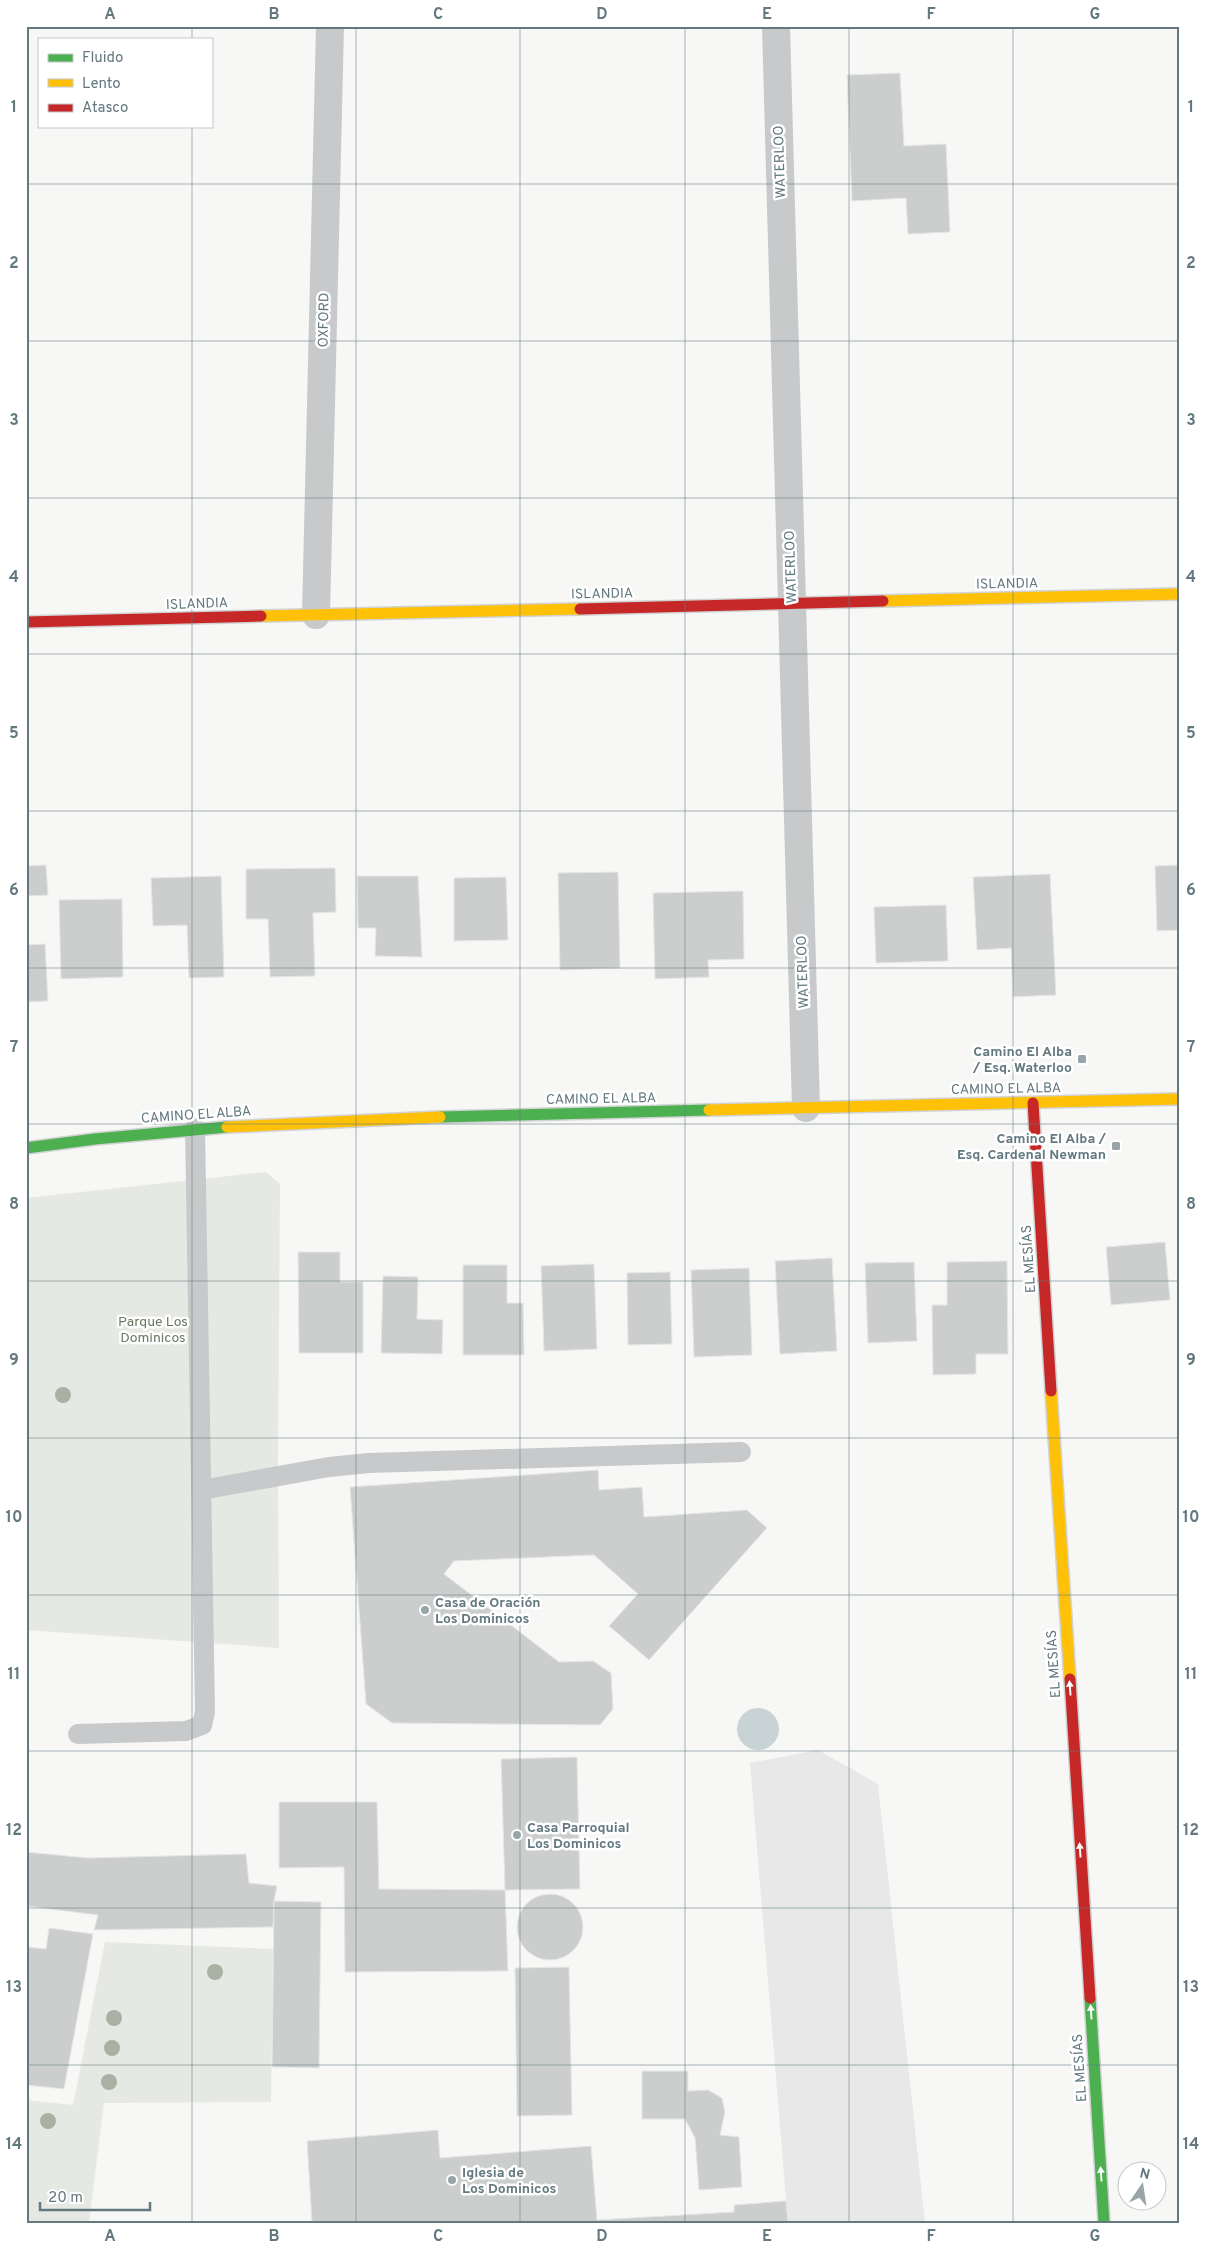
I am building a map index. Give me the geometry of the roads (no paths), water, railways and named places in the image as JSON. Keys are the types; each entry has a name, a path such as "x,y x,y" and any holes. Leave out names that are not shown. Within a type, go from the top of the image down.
{"street":[{"name":"OXFORD","path":"316,614 330,26"},
{"name":"WATERLOO","path":"776,26 806,1108"},
{"name":"ISLANDIA","path":"26,622 1179,594"},
{"name":"CAMINO EL ALBA","path":"26,1148 89,1138 195,1128 438,1117 1179,1099"},
{"name":"EL MESÍAS","path":"1033,1103 1104,2223"}],"lane":[{"path":"78,1734 186,1731 202,1725 205,1712 195,1128"},
{"path":"201,1490 329,1467 369,1463 741,1452"}],"place":[{"name":"Camino El Alba / Esq. Waterloo","path":"1082,1059"},
{"name":"Camino El Alba / Esq. Cardenal Newman","path":"1116,1146"},
{"name":"Casa de Oración Los Dominicos","path":"425,1610"},
{"name":"Casa Parroquial Los Dominicos","path":"517,1835"},
{"name":"Iglesia de Los Dominicos","path":"452,2180"}],"park label":[{"name":"Parque Los Dominicos","path":"153,1329"}]}
